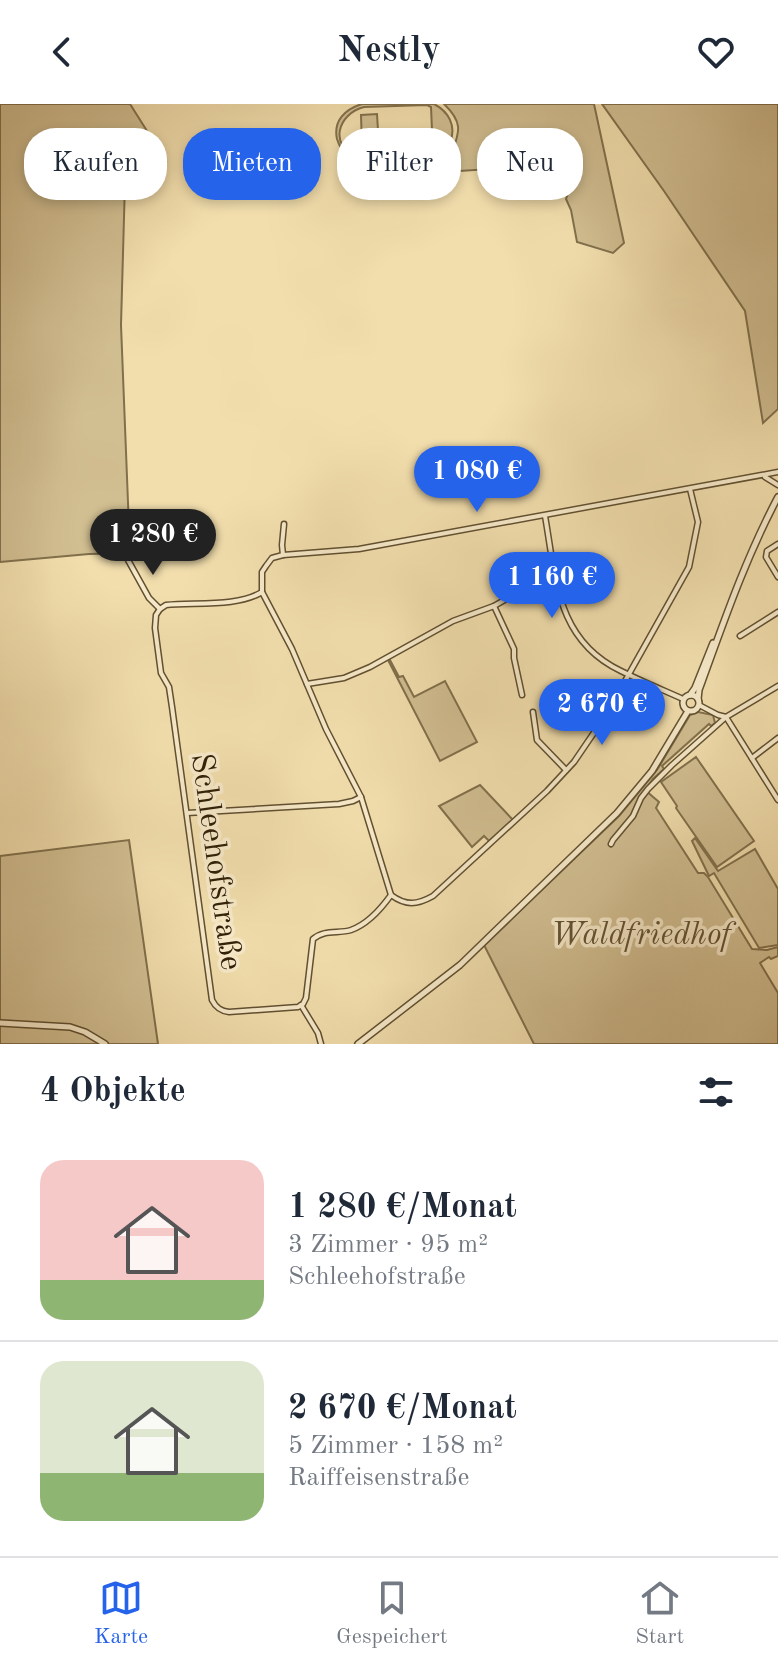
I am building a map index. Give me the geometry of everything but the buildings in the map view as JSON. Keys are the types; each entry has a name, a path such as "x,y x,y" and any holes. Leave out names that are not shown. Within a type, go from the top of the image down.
{"street":[{"path":"690,489 698,522 689,567 630,675 590,740 566,770 433,896 411,904 391,895 361,797 262,592 262,572 272,558 359,549 766,475 778,475"},
{"path":"766,475 778,485"},
{"path":"683,699 695,688 742,570 778,497"},
{"path":"545,516 562,608 575,633 594,654 614,667 683,699"},
{"path":"283,555 284,524"},
{"path":"778,544 767,551 766,557 778,577"},
{"path":"128,560 149,598 160,609 166,605 217,603 256,596 262,592"},
{"path":"307,684 344,678 370,667 453,621 494,606 543,578 555,576"},
{"path":"494,606 514,649 522,695"},
{"name":"Schleehofstraße","path":"160,609 155,620 161,673 169,687 212,1000 216,1007 229,1012 301,1005"},
{"path":"740,636 778,612"},
{"path":"688,711 695,710 699,702 699,690 720,628"},
{"path":"611,844 633,816 648,789 726,717 778,686"},
{"path":"690,695 718,715 726,717 778,798"},
{"path":"683,699 688,711"},
{"path":"358,1044 460,965 617,813 664,753 688,711"},
{"path":"533,712 537,740 566,770"},
{"path":"752,758 778,738"},
{"path":"187,813 339,804 361,797"},
{"path":"321,1044 301,1005 306,998 313,939 323,932 357,928 379,911 391,895"},
{"path":"0,1023 70,1027 105,1044"}],"green space":[{"path":"0,104 130,104 145,128 24,128 24,200 124,200 121,325 130,553 0,562"},
{"path":"362,104 434,104 447,115 452,128 432,128 431,107 427,105 364,107 348,116 341,128 337,128 337,139 336,133 337,127 339,121"},
{"path":"444,104 594,104 624,243 613,253 577,242 566,200 583,200 583,128 477,128 477,170 461,171 461,128 458,128"},
{"path":"602,104 778,104 778,409 763,423 745,311"},
{"path":"377,114 378,128 361,128 361,115"},
{"path":"388,660 399,677 403,676 414,697 445,681 477,742 440,761"},
{"name":"Waldfriedhof","path":"698,712 713,715 715,723 709,724 662,766 664,769 645,790 659,802 656,808 698,873 708,877 752,949 778,947 778,956 760,963 778,993 778,1044 534,1044 484,945 619,816 657,770 690,715"},
{"path":"696,757 754,841 717,867 661,782"},
{"path":"480,785 513,820 489,841 484,836 472,847 439,806"},
{"path":"695,838 718,871 755,849 778,889 778,945 759,948 714,873 709,876 692,841"},
{"path":"129,840 158,1044 0,1044 0,856"}]}
